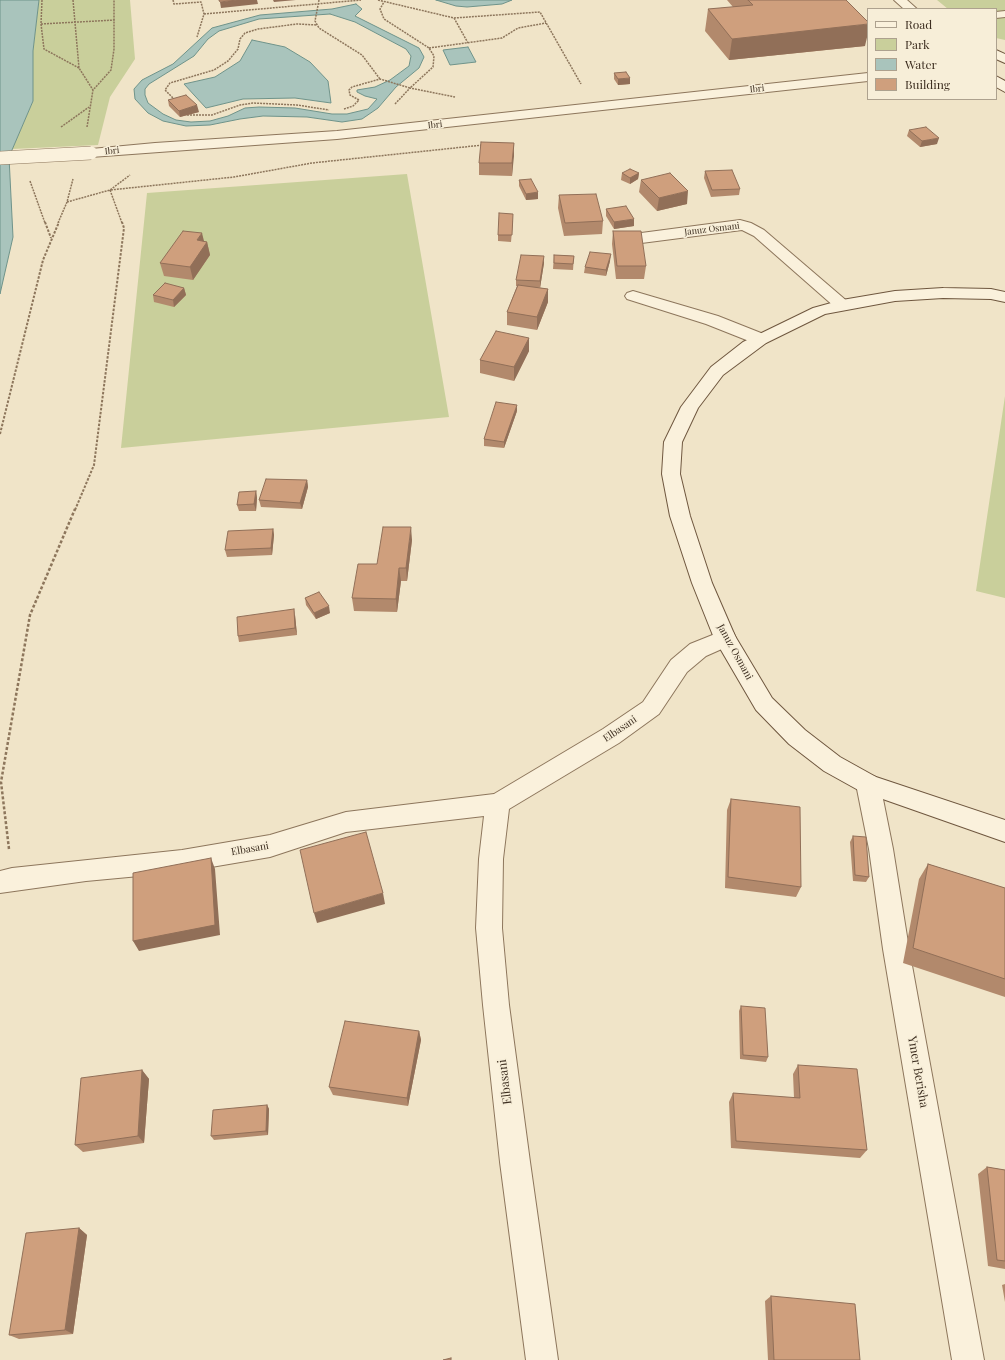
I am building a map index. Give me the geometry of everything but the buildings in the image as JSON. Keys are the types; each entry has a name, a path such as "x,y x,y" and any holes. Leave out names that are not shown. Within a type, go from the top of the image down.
{"street":[{"path":"900,0 910,8"},
{"name":"Ibri","path":"0,158 91,153 155,147 337,135 867,77"},
{"path":"997,81 1005,88"},
{"name":"Januz Osmani","path":"626,240 740,224 759,233 842,305"},
{"name":"Januz Osmani","path":"1005,297 991,294 943,293 894,296 842,305 819,311 760,339 717,371 690,407 673,442 671,474 680,516 702,583 725,638 764,704 791,732 832,764 868,784 1005,831"},
{"path":"633,296 712,320 760,339"},
{"name":"Elbasani","path":"6,881 86,870 182,861 270,846 346,822 498,804 611,736 651,708 679,666 698,650 725,638"},
{"name":"Ymer Berisha","path":"868,784 881,849 896,949 968,1360"},
{"name":"Elbasani","path":"498,804 491,859 489,928 496,1005 515,1162 542,1360"}],"path":[{"path":"42,0 41,24 44,49 80,68"},
{"path":"73,0 80,68 93,90"},
{"path":"86,130 93,90 111,70 114,49 114,0"},
{"path":"173,0 174,4 201,2 204,14 197,37"},
{"path":"317,25 315,21 320,4 319,0"},
{"path":"204,14 361,0"},
{"path":"378,0 454,18 540,12 583,86 575,87"},
{"path":"384,2 380,9 384,19 430,48 434,56 433,67 410,88 392,108"},
{"path":"454,18 468,43"},
{"path":"41,24 115,20"},
{"path":"430,48 502,38 518,28 527,25 546,23"},
{"path":"179,104 165,90 170,83 214,70 228,61 238,49 240,39 245,33 258,29 297,24 317,25 336,40 362,55 380,79"},
{"path":"343,109 353,106 359,100 350,95 349,90 352,87 380,79 410,88 456,97"},
{"path":"187,115 212,115 240,105 253,103 286,104 335,110"},
{"path":"67,202 110,190 130,175 155,147"},
{"path":"0,434 43,260 67,202 73,179"},
{"path":"29,181 52,239"},
{"path":"6,881 1,782 30,615 94,465 124,228 110,190"}],"green space":[{"path":"39,0 130,0 135,59 110,97 98,145 12,149 33,101 33,51"},
{"path":"937,0 1005,0 1005,40 997,38 997,8 947,8"},
{"path":"407,174 449,417 121,448 147,193"},
{"path":"1005,396 1005,598 976,591"}],"water":[{"path":"0,0 39,0 33,51 33,101 9,157 13,237 0,294"},
{"path":"436,0 512,0 502,4 467,7 456,6"},
{"path":"356,4 362,9 355,16 419,48 424,57 419,68 396,87 378,108 362,119 342,122 307,117 263,116 210,125 186,126 163,121 148,113 135,99 134,89 142,80 173,64 212,28 260,15 332,9","holes":["330,14 355,22 406,49 411,56 409,66 390,80 375,87 357,90 357,92 365,96 377,99 368,109 347,114 332,114 295,108 245,108 228,116 210,121 191,122 176,120 163,114 148,103 145,95 145,89 149,84 194,56 208,39 219,31 259,19"]},
{"path":"252,40 285,47 310,62 328,81 331,103 295,98 243,99 206,108 184,84 215,77 240,61"},
{"path":"468,47 476,62 450,65 443,50"}]}
